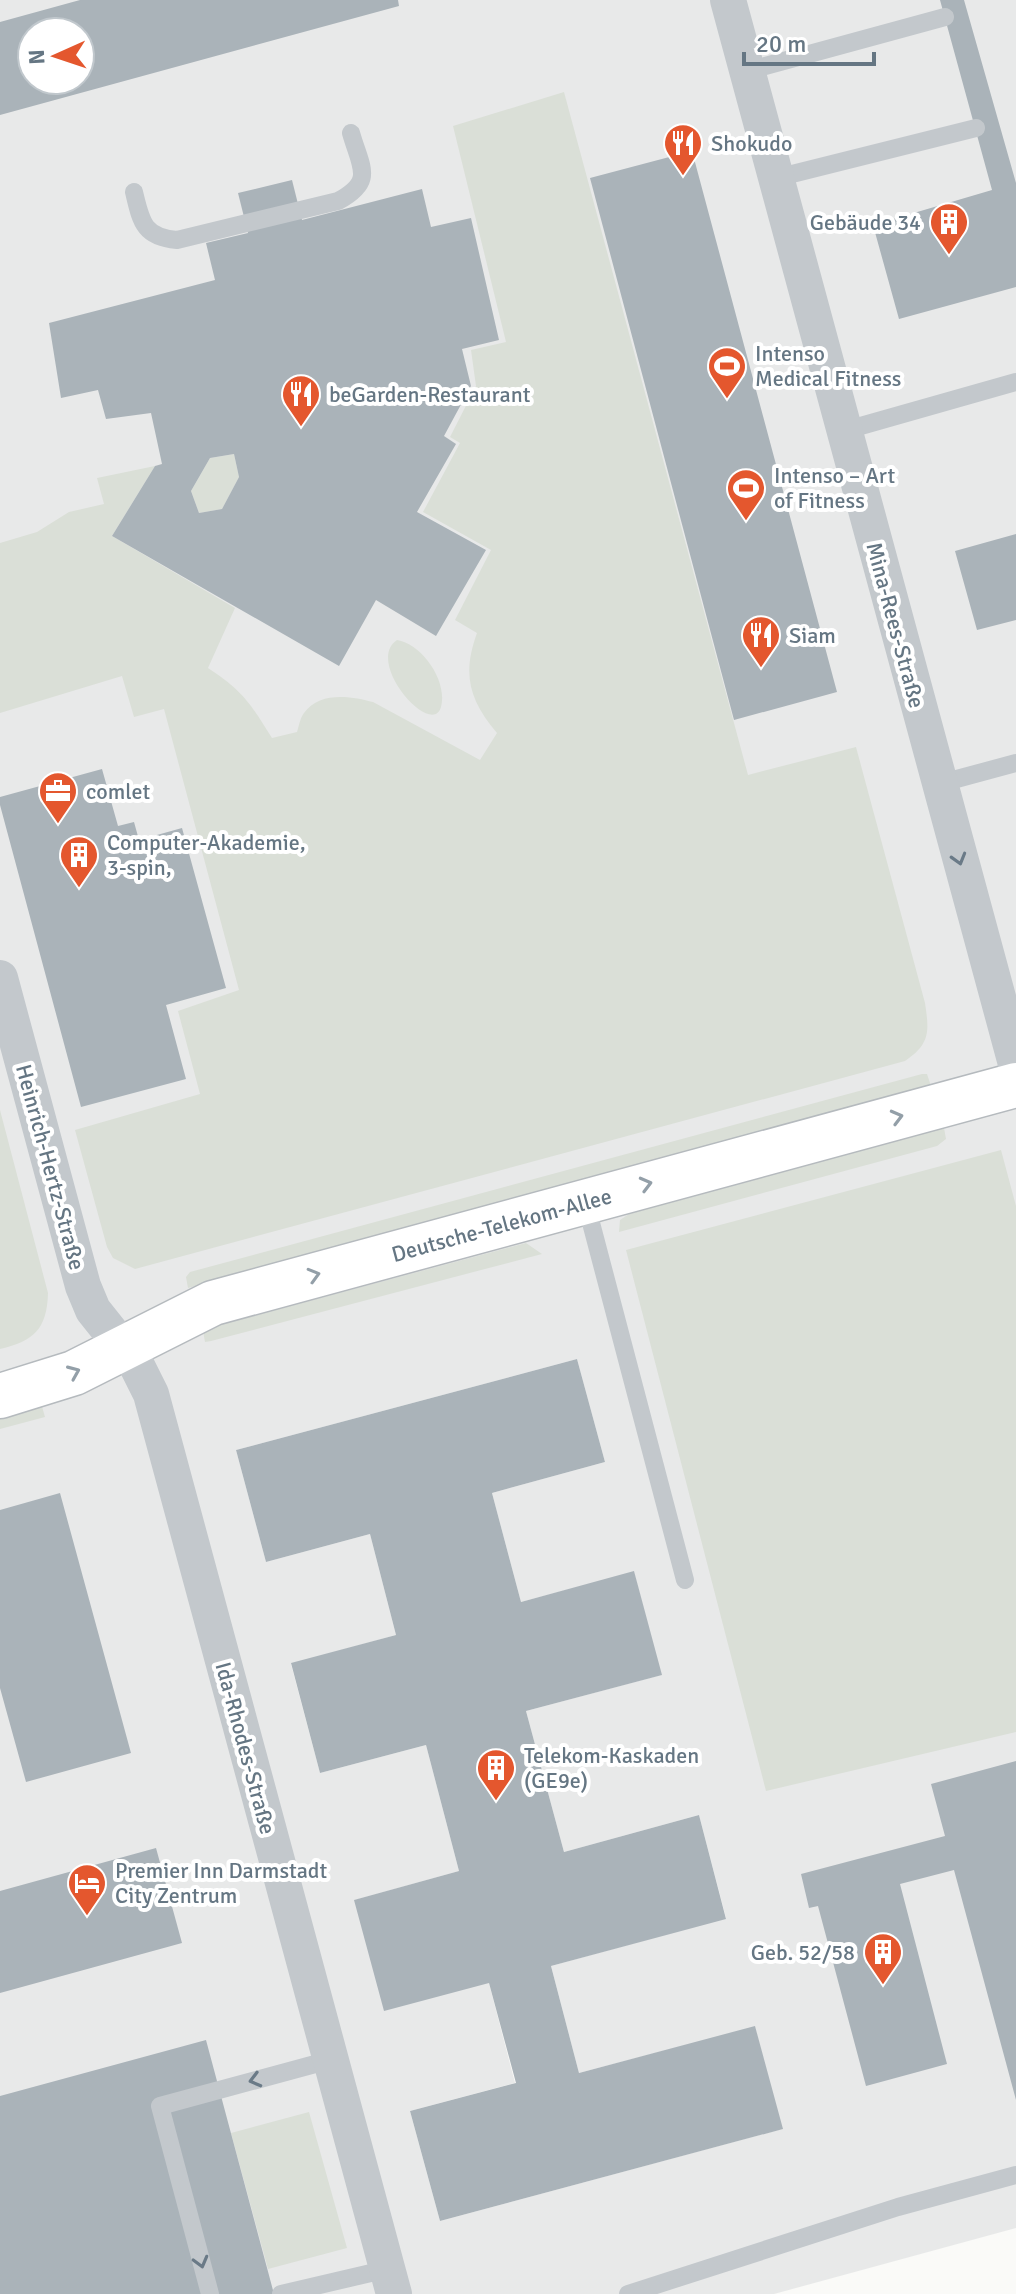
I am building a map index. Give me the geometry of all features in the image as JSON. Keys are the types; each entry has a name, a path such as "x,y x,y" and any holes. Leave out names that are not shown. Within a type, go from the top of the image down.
{"main road":[{"name":"Deutsche-Telekom-Allee","path":"0,1396 74,1373 213,1303 1016,1085"}],"street":[{"name":"Mina-Rees-Straße","path":"728,0 1016,1064"},
{"name":"Heinrich-Hertz-Straße","path":"0,978 83,1286 93,1310 123,1347"},
{"name":"Ida-Rhodes-Straße","path":"123,1347 136,1364 151,1394 391,2281"}],"lane":[{"path":"747,71 945,17"},
{"path":"776,178 976,128"},
{"path":"134,192 141,221 147,230 155,236 177,240 338,201 354,192 363,176 351,133"},
{"path":"843,431 1016,382"},
{"path":"938,784 1016,763"},
{"path":"585,1200 685,1580"},
{"path":"210,2294 160,2106 330,2060"},
{"path":"628,2294 870,2216 1016,2175"},
{"path":"281,2294 391,2281"}],"shaded area":[{"path":"0,0 1016,0 1016,2228 774,2294 0,2294","holes":["577,1359 605,1462 492,1493 521,1602 634,1572 661,1675 526,1711 564,1852 699,1815 726,1918 551,1966 579,2073 755,2027 782,2129 440,2221 410,2111 515,2083 489,1983 355,1900 459,1871 426,1745 320,1773 291,1664 396,1635 370,1534 266,1562 236,1450"]},
{"path":"564,92 748,775 856,747 925,1003 927,1021 924,1042 905,1061 135,1269 113,1258 107,1247 75,1130 200,1094 178,1011 239,990 164,709 134,717 122,676 0,713 0,543 37,532 69,512 104,504 97,478 155,466 112,536 235,608 208,668 245,698 272,738 297,732 304,713 318,701 346,697 373,702 480,760 497,733 480,709 471,686 470,661 477,633 455,620 491,550 423,512 460,443 450,437 476,386 471,350 506,342 453,126"},
{"path":"234,454 239,477 222,509 199,513 191,491 210,458"},
{"path":"397,640 415,648 437,675 442,697 441,707 435,714 414,706 394,679 389,651"},
{"path":"927,1074 931,1086 188,1288 186,1277 190,1272"},
{"path":"0,1110 48,1293 45,1316 36,1332 22,1342 0,1349"},
{"path":"944,1128 946,1139 937,1146 619,1232 620,1220 629,1214"},
{"path":"1001,1150 1016,1206 1016,1732 766,1791 626,1250"},
{"path":"526,1243 542,1254 205,1342 203,1331 208,1328"},
{"path":"41,1403 45,1417 0,1429 0,1415"},
{"path":"309,2112 347,2248 268,2269 231,2133"}],"building":[{"path":"80,0 398,0 399,6 96,89 96,16 22,16"},
{"name":"Gebäude 34","path":"940,0 964,0 1016,183 1016,287 899,319 873,225 992,190"},
{"path":"16,18 16,96 70,96 0,115 0,22"},
{"path":"692,151 837,692 734,720 590,178"},
{"name":"beGarden-Restaurant","path":"292,180 302,220 422,189 431,227 471,218 499,340 462,349 471,386 444,436 456,444 417,512 486,550 436,636 376,600 339,666 112,536 155,466 162,464 151,413 106,419 98,390 61,398 49,323 215,280 206,243 248,233 238,193","holes":["234,454 239,477 222,509 199,513 191,491 210,458"]},
{"path":"1016,534 1016,620 977,630 955,551"},
{"name":"Computer-Akademie, 3-spin,","path":"102,769 118,826 134,822 139,840 182,828 226,988 166,1005 186,1079 81,1107 0,797"},
{"name":"Telekom-Kaskaden (GE9e)","path":"577,1359 605,1462 492,1493 521,1602 634,1571 662,1675 526,1711 564,1852 699,1815 726,1919 551,1966 579,2073 755,2026 783,2129 440,2221 410,2111 516,2083 489,1983 384,2011 354,1900 459,1871 426,1745 320,1773 291,1663 396,1635 370,1534 266,1562 236,1450"},
{"path":"60,1493 131,1753 26,1782 0,1688 0,1510"},
{"name":"Geb. 52/58","path":"1016,1761 1016,2100 954,1870 900,1884 947,2064 866,2086 818,1906 809,1908 801,1874 945,1836 931,1784"},
{"name":"Premier Inn Darmstadt City Zentrum","path":"156,1848 182,1943 0,1993 0,1891"},
{"path":"206,2040 274,2294 0,2294 0,2096"}],"place":[{"name":"Shokudo","path":"683,177"},
{"name":"Gebäude 34","path":"949,256"},
{"name":"Intenso Medical Fitness","path":"727,400"},
{"name":"beGarden-Restaurant","path":"301,428"},
{"name":"Intenso – Art of Fitness","path":"746,522"},
{"name":"Siam","path":"761,669"},
{"name":"comlet","path":"58,825"},
{"name":"Computer-Akademie, 3-spin,","path":"79,889"},
{"name":"Telekom-Kaskaden (GE9e)","path":"496,1802"},
{"name":"Premier Inn Darmstadt City Zentrum","path":"87,1917"},
{"name":"Geb. 52/58","path":"883,1986"}]}
